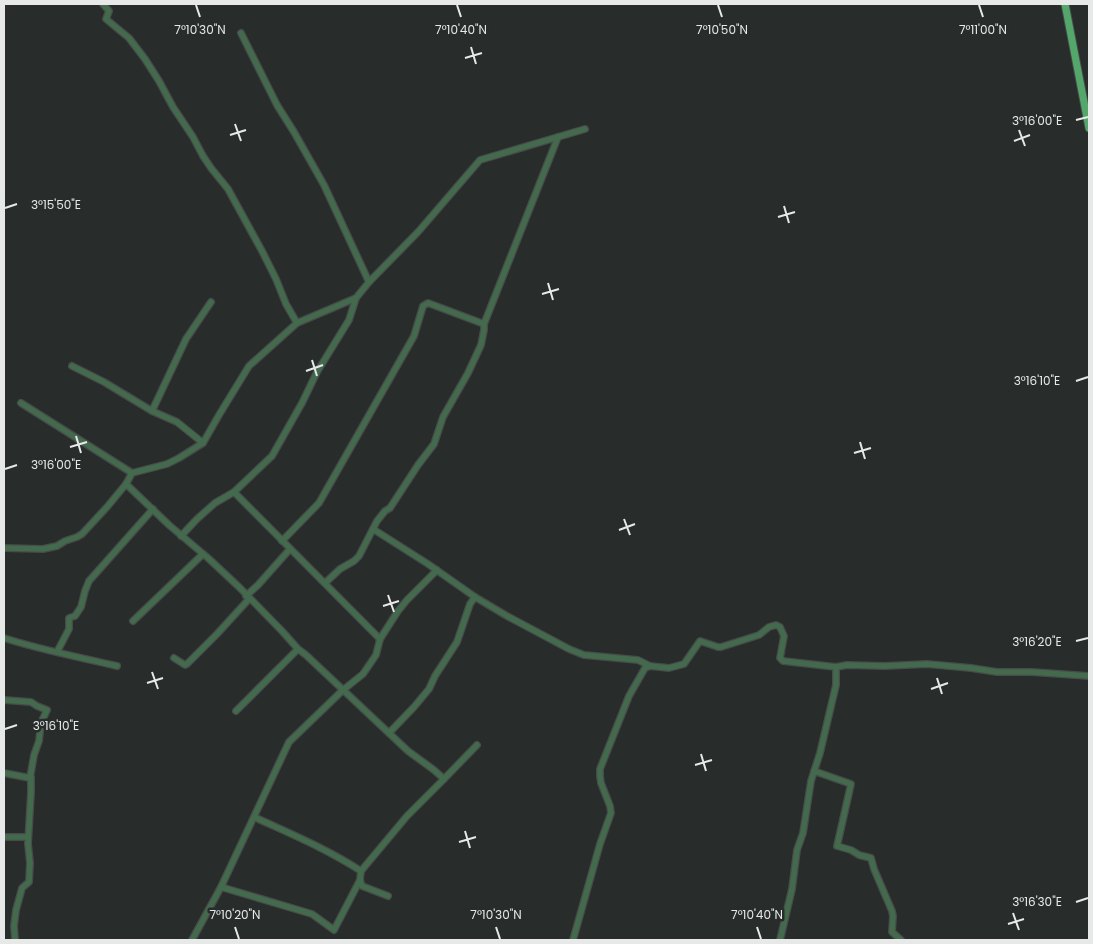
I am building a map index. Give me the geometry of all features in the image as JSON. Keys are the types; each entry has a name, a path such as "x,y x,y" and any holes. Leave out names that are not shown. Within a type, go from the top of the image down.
{"main road":[{"path":"1065,4 1089,128"}],"street":[{"path":"103,4 109,11 106,18 124,33 145,59 173,107 190,131 203,156 228,189 262,251 286,304 297,323"},
{"path":"241,33 276,105 294,132 324,185 370,282"},
{"path":"182,536 197,519 216,503 234,492 272,456 302,404 317,372 349,320 356,298 418,232 480,160 585,129"},
{"path":"325,583 340,568 359,556 377,521 390,508 434,444 442,417 468,373 481,345 484,324 558,137"},
{"path":"21,403 132,473 167,464 203,443 218,414 249,366 297,323 356,298"},
{"path":"152,411 186,339 211,302"},
{"path":"282,541 320,503 414,336 423,306 428,304 484,324"},
{"path":"72,366 104,382 152,411 176,422 203,443"},
{"path":"4,548 42,549 57,546 77,537 107,507 126,484 132,473"},
{"path":"126,484 203,554 298,649 389,734 444,779"},
{"path":"234,492 380,639"},
{"path":"57,652 68,629 69,618 75,616 81,607 89,581 153,509"},
{"path":"373,529 475,597 569,649 584,655 638,660 650,666 669,668 680,666 687,661 700,640 721,647 759,634 769,626 776,626 780,627 784,636 780,658 783,661 836,667 847,665 905,666 927,664 997,672 1032,672 1089,676"},
{"path":"174,658 185,665 187,664 218,634 290,549"},
{"path":"133,621 203,554"},
{"path":"192,940 221,887 289,742 343,690 364,674 376,655 380,639 407,600 437,570"},
{"path":"389,734 414,708 458,642 470,604 475,597"},
{"path":"4,638 32,647 117,666"},
{"path":"236,711 298,649"},
{"path":"573,940 600,844 611,813 601,783 600,769 629,696 645,668 650,666"},
{"path":"780,940 792,889 797,850 803,833 811,781 820,753 836,685 836,667"},
{"path":"4,700 31,702 47,710 41,724 39,741 31,764 32,792 28,837 29,882 22,888 14,917 15,940"},
{"path":"221,887 312,914 334,930 360,880 361,871 407,816 477,746"},
{"path":"814,771 851,784 837,846 871,858 892,912 892,932 901,940"},
{"path":"4,773 30,778"},
{"path":"254,817 323,848 361,871"},
{"path":"4,837 28,837"},
{"path":"360,880 362,886 388,896"}]}
